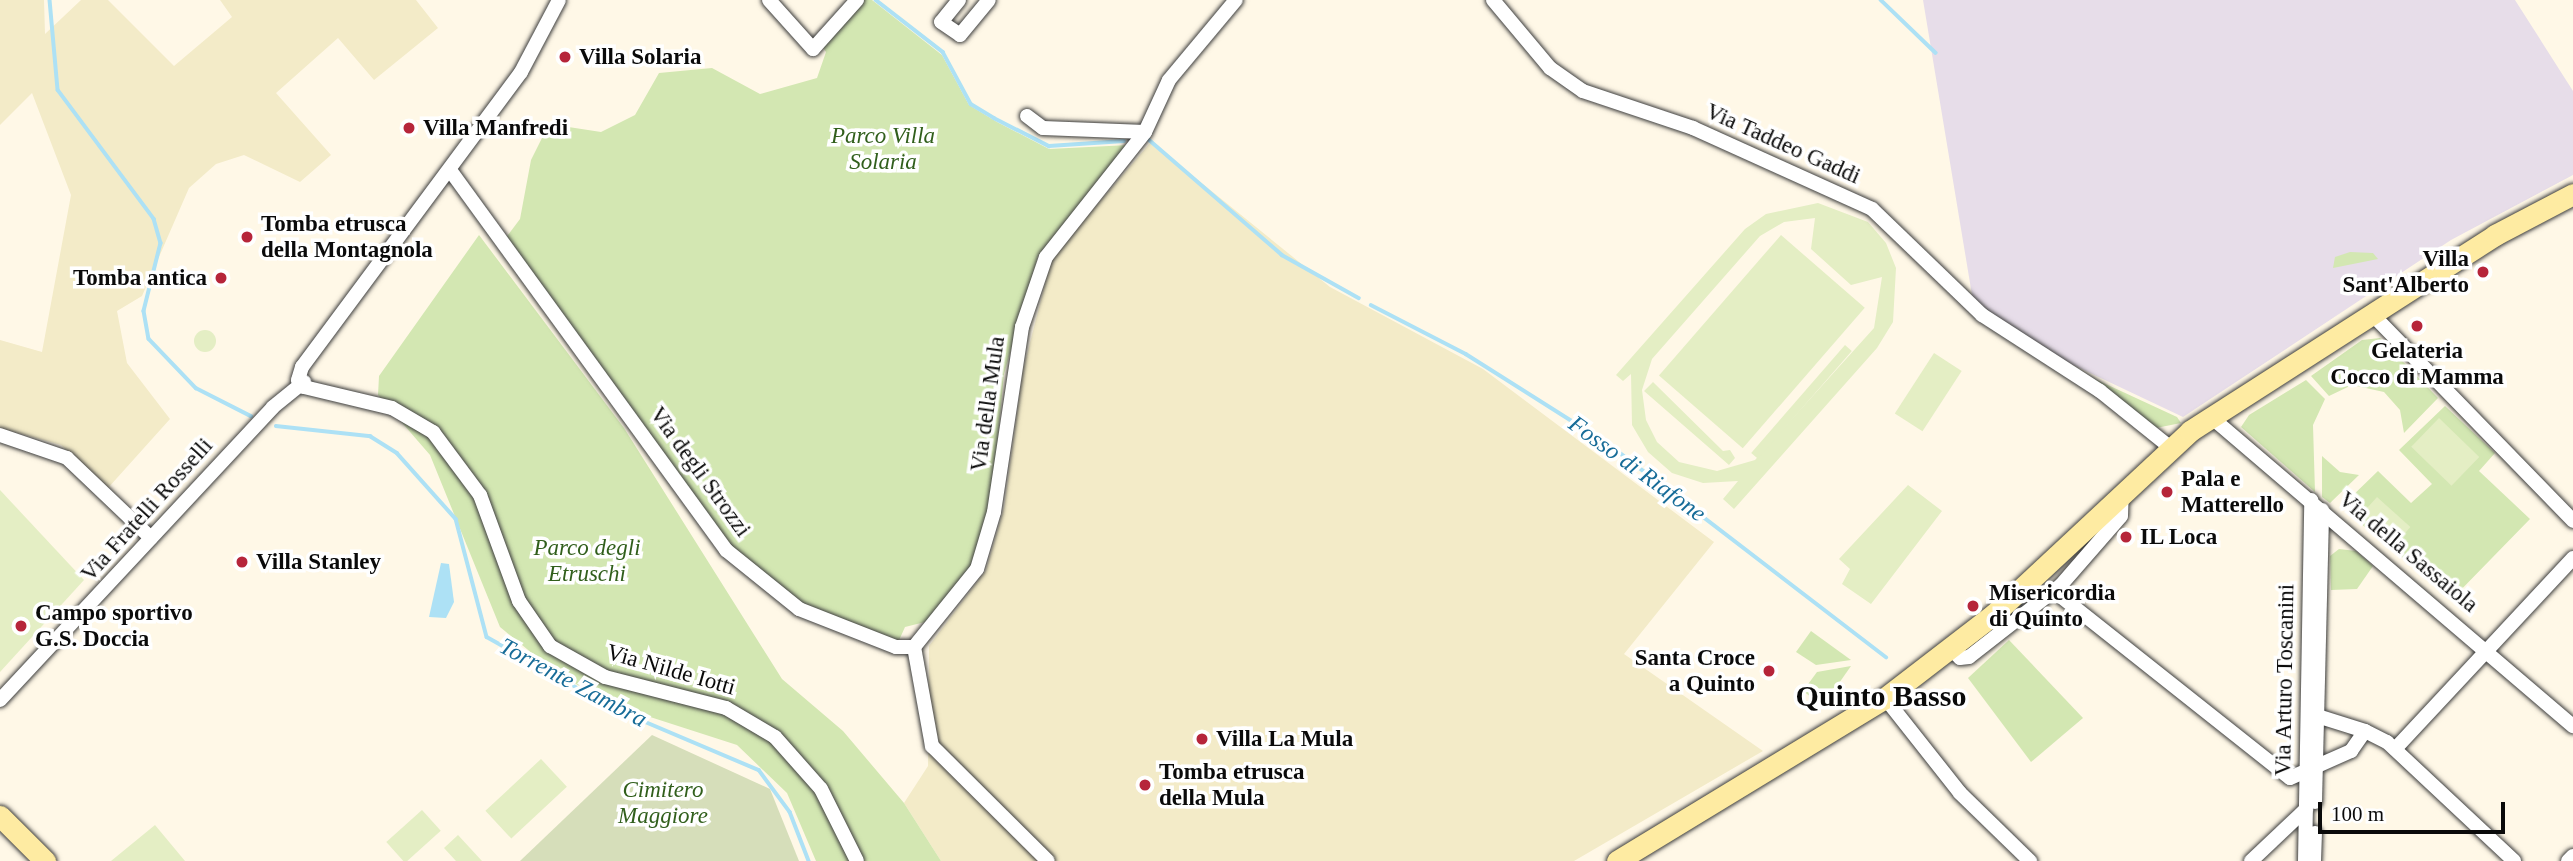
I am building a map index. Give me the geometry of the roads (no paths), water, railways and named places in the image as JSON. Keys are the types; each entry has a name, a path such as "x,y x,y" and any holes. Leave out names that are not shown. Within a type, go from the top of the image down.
{"main road":[{"path":"1617,861 1885,698 1950,648 2164,455 2211,417 2371,313 2573,194"},
{"path":"0,816 36,858"}],"street":[{"path":"304,387 311,357 521,72 559,0"},
{"path":"769,0 813,49 857,0"},
{"path":"959,0 941,22 960,35 989,0"},
{"name":"Via della Mula","path":"914,647 977,569 995,512 1022,327 1046,257 1144,132 1168,79 1236,0"},
{"name":"Via Taddeo Gaddi","path":"1493,0 1550,68 1583,91 1693,128 1872,209 1982,315 2100,391 2144,431 2164,455"},
{"path":"1027,116 1043,128 1144,132"},
{"name":"Via degli Strozzi","path":"450,170 726,550 799,609 896,647 914,647"},
{"path":"2371,313 2573,521"},
{"name":"Via Nilde Iotti","path":"304,387 411,418 465,467 519,601 550,646 605,677 726,708 775,737 821,789 857,861"},
{"name":"Via Fratelli Rosselli","path":"0,700 273,407 304,387"},
{"name":"Via della Sassaiola","path":"2211,417 2489,648 2573,726"},
{"path":"0,435 67,458 151,538"},
{"path":"1950,648 1960,658 1969,657 2054,591 2121,516 2122,493"},
{"name":"Via Arturo Toscanini","path":"2315,861 2306,774 2317,716 2317,505"},
{"name":"Via Arturo Toscanini","path":"2305,861 2317,505"},
{"path":"2395,749 2573,558"},
{"path":"2054,591 2279,771 2306,774 2347,753 2365,731"},
{"path":"914,647 932,746 1048,861"},
{"path":"1885,698 1960,793 2030,861"},
{"name":"Via Arturo Toscanini","path":"2317,716 2365,731 2395,749 2514,861"},
{"path":"2251,861 2306,809"},
{"path":"2568,861 2573,856"}],"water":[{"path":"441,563 449,564 454,602 446,618 429,617"}],"waterway":[{"name":"Torrente Zambra","path":"50,0 58,90 154,219 161,243 144,311 149,339 196,388 251,416"},
{"name":"Fosso di Riafone","path":"876,0 943,52 971,104 994,118 1049,146 1124,141"},
{"path":"1881,0 1936,53"},
{"name":"Fosso di Riafone","path":"1146,137 1282,255 1359,298"},
{"name":"Fosso di Riafone","path":"1371,305 1466,354 1607,443 1886,657"},
{"name":"Torrente Zambra","path":"276,426 370,436 397,453 456,519 487,637 615,709 759,770 790,812 809,861"}],"place":[{"name":"Villa Solaria","path":"565,57"},
{"name":"Villa Manfredi","path":"409,128"},
{"name":"Tomba etrusca della Montagnola","path":"247,237"},
{"name":"Villa Sant'Alberto","path":"2483,272"},
{"name":"Tomba antica","path":"221,278"},
{"name":"Gelateria Cocco di Mamma","path":"2417,326"},
{"name":"Pala e Matterello","path":"2167,492"},
{"name":"IL Loca","path":"2126,537"},
{"name":"Villa Stanley","path":"242,562"},
{"name":"Misericordia di Quinto","path":"1973,606"},
{"name":"Campo sportivo G.S. Doccia","path":"21,626"},
{"name":"Santa Croce a Quinto","path":"1769,671"},
{"name":"Villa La Mula","path":"1202,739"},
{"name":"Tomba etrusca della Mula","path":"1145,785"}],"district":[{"name":"Quinto Basso","path":"1881,696"}],"park label":[{"name":"Parco Villa Solaria","path":"883,149"},
{"name":"Parco degli Etruschi","path":"587,561"},
{"name":"Cimitero Maggiore","path":"663,803"}]}
